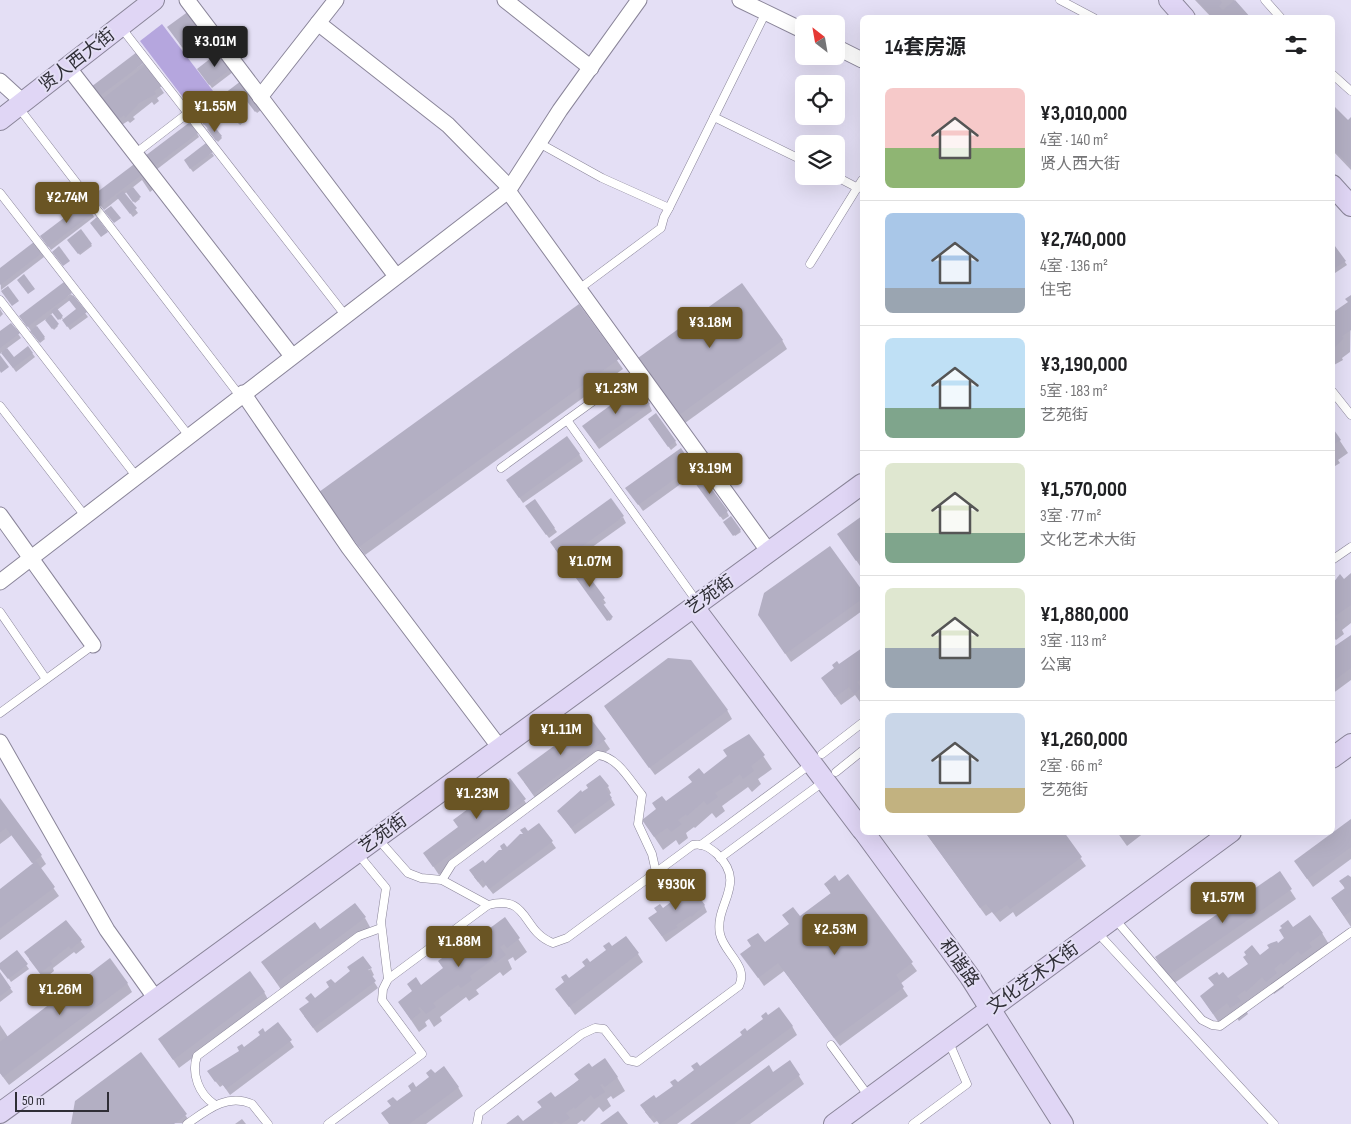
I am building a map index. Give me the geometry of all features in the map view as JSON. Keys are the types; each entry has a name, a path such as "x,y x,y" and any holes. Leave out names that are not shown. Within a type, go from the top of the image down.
{"street":[{"name":"贤人西大街","path":"0,120 154,0"},
{"path":"187,0 396,276"},
{"path":"260,97 336,0"},
{"path":"506,0 590,68"},
{"path":"0,582 509,190 590,68 639,0"},
{"path":"740,0 795,26"},
{"path":"1169,0 1182,15"},
{"path":"318,23 448,125 509,190 769,552"},
{"path":"845,52 860,59"},
{"path":"68,66 292,356"},
{"path":"0,81 20,104"},
{"path":"1335,188 1351,206"},
{"path":"242,395 349,548 500,748"},
{"name":"艺苑街","path":"0,1113 860,485"},
{"path":"0,514 93,645"},
{"name":"和谐路","path":"699,603 831,776 860,806"},
{"path":"0,742 107,930 156,999"},
{"path":"1335,756 1351,744"},
{"name":"和谐路","path":"831,776 860,826"},
{"name":"和谐路","path":"866,835 970,977 996,1005 1078,1124"},
{"name":"和谐路","path":"882,835 981,969 996,1005 1063,1124"},
{"name":"文化艺术大街","path":"834,1124 1227,835"}],"lane":[{"path":"1060,0 1088,15"},
{"path":"1265,0 1278,15"},
{"path":"579,289 661,228 664,217 766,12"},
{"path":"120,26 345,315"},
{"path":"1335,77 1351,91"},
{"path":"20,104 242,395"},
{"path":"136,153 188,113"},
{"path":"714,117 795,157"},
{"path":"539,144 602,178 669,208"},
{"path":"810,264 860,184 845,179"},
{"path":"0,192 189,436"},
{"path":"0,300 136,476"},
{"path":"501,468 624,378"},
{"path":"1335,395 1351,415"},
{"path":"0,406 85,516"},
{"path":"567,420 699,603"},
{"path":"1335,558 1351,547"},
{"path":"0,612 46,679"},
{"path":"0,713 93,645"},
{"path":"701,845 860,725"},
{"path":"720,858 860,754"},
{"path":"442,880 452,864 598,755 610,758 618,765 642,795 638,824 652,854 656,872"},
{"path":"377,838 408,873 420,878 442,880 488,904"},
{"path":"328,1124 422,1054 382,1000 383,989 388,979 488,904 504,901 513,904 521,910 537,934 553,943 567,938 693,844 705,846 720,858 726,865 731,884 719,926 724,945 740,967 742,976 740,986 637,1062 628,1060 604,1029 595,1028 582,1034 479,1113 477,1124"},
{"path":"357,852 386,888 381,928 388,979"},
{"path":"1114,918 1202,1020 1212,1025 1220,1026 1351,932"},
{"path":"214,1104 201,1091 195,1073 197,1056 359,936 381,928"},
{"path":"1096,932 1274,1124"},
{"path":"913,1124 968,1084 948,1040"},
{"path":"831,1045 870,1098"},
{"path":"187,1124 214,1104 232,1100 248,1102 256,1107 268,1124"}],"shaded area":[{"path":"162,24 213,91 191,108 140,41"}],"building":[{"path":"1197,0 1220,0 1222,3 1219,6 1223,10 1235,0 1248,15 1210,15"},
{"path":"189,11 204,31 182,47 167,27"},
{"path":"220,51 232,68 209,85 197,69"},
{"path":"137,52 145,62 98,97 91,87"},
{"path":"146,65 162,86 154,91 156,94 139,103 125,118 124,115 116,121 101,100"},
{"path":"241,81 249,91 204,125 196,115"},
{"path":"252,95 261,107 255,112 246,100"},
{"path":"1335,107 1348,120 1351,117 1351,167 1335,151"},
{"path":"236,108 245,120 239,124 230,113"},
{"path":"190,122 198,133 153,167 145,156"},
{"path":"213,125 222,136 216,141 207,129"},
{"path":"206,143 213,152 190,169 184,160"},
{"path":"137,162 145,172 100,206 92,196"},
{"path":"133,187 141,197 133,202 126,192"},
{"path":"123,191 137,208 130,214 116,196"},
{"path":"85,202 93,213 48,247 40,236"},
{"path":"111,206 121,218 114,223 104,211"},
{"path":"97,217 108,232 101,237 90,223"},
{"path":"81,229 92,244 78,254 67,240"},
{"path":"34,242 43,252 0,285 0,268"},
{"path":"59,246 70,261 63,266 52,252"},
{"path":"1335,246 1346,261 1335,268"},
{"path":"24,274 35,289 28,294 17,280"},
{"path":"64,282 72,293 27,327 19,316"},
{"path":"742,283 783,340 679,415 638,358"},
{"path":"8,286 19,301 12,306 1,291"},
{"path":"73,295 87,312 67,327 62,320 76,309 68,299"},
{"path":"1351,295 1351,330 1342,336 1344,338 1335,347 1335,311 1348,302 1345,299"},
{"path":"579,304 619,359 359,547 319,492"},
{"path":"56,307 63,316 58,320 51,311"},
{"path":"51,314 59,324 52,329 45,320"},
{"path":"11,323 20,333 0,348 0,331"},
{"path":"37,326 45,337 39,342 30,331"},
{"path":"28,346 33,353 13,368 1,353 7,348 14,357"},
{"path":"0,355 9,367 1,373 0,371"},
{"path":"637,386 650,404 595,443 582,426"},
{"path":"656,413 676,441 668,447 648,419"},
{"path":"1335,431 1341,440 1335,443"},
{"path":"567,436 580,454 519,498 506,480"},
{"path":"681,448 693,466 638,505 625,488"},
{"path":"700,473 728,511 720,517 692,479"},
{"path":"611,498 624,516 563,560 550,542"},
{"path":"535,499 555,528 546,535 525,506"},
{"path":"731,516 741,530 733,536 723,522"},
{"path":"860,517 860,558 856,561 837,534"},
{"path":"830,546 860,587 860,600 785,654 758,615 764,593"},
{"path":"577,560 605,598 601,601 613,617 607,621 568,567"},
{"path":"1351,573 1351,605 1335,616 1335,580 1340,574 1344,579"},
{"path":"1351,635 1351,668 1335,680 1335,646"},
{"path":"860,649 860,680 857,682 860,689 854,694 849,687 835,697 821,678 834,668 832,665 837,661 839,664"},
{"path":"668,658 691,660 728,710 649,768 604,706"},
{"path":"591,719 606,739 533,794 517,773"},
{"path":"749,734 765,755 751,766 754,771 743,779 740,774 732,780 733,782 715,793 718,797 707,805 704,801 687,816 686,814 678,820 682,824 671,832 667,828 654,837 642,820 656,809 652,803 662,796 666,801 692,782 688,777 699,768 704,774 727,756 723,750"},
{"path":"600,775 609,786 606,789 612,798 571,828 557,811 581,790 582,792 588,788 586,785"},
{"path":"510,778 526,799 433,867 423,853 458,827 453,820"},
{"path":"0,798 42,855 32,863 6,828 0,832"},
{"path":"1351,819 1351,847 1307,879 1294,861 1329,835 1335,835 1335,831"},
{"path":"539,823 553,841 489,889 482,879 478,882 469,870 483,860 485,863 499,850 502,850 500,846 504,843 507,847 520,834 523,834 520,830 525,827 528,831"},
{"path":"927,835 1066,835 1082,857 1010,909 1007,905 994,914 986,904 980,908"},
{"path":"36,861 55,887 0,928 0,889"},
{"path":"1280,871 1292,889 1167,976 1155,957"},
{"path":"848,874 913,962 896,975 904,987 834,1038 778,963 758,978 740,954 751,946 747,940 758,933 765,942 789,924 782,915 793,907 800,916 831,893 824,884 835,875 839,881"},
{"path":"1348,875 1351,877 1351,911 1344,916 1331,898 1345,888 1339,881"},
{"path":"691,886 705,905 691,917 676,925 678,927 662,936 648,918 657,912 654,908 660,904 663,908 675,899 672,895 678,890 681,894"},
{"path":"355,903 366,917 277,983 261,962 315,922 320,929"},
{"path":"1310,915 1323,933 1309,943 1312,947 1301,955 1298,951 1283,965 1281,963 1274,969 1277,973 1266,982 1262,977 1246,992 1245,990 1237,996 1241,1001 1230,1008 1227,1003 1213,1014 1200,996 1214,985 1208,978 1217,972 1219,975 1223,972 1228,978 1248,964 1243,957 1246,955 1244,952 1252,945 1260,955 1269,948 1267,945 1277,941 1278,943 1284,938 1279,930 1282,928 1280,926 1288,920 1293,927"},
{"path":"505,917 520,938 507,948 504,944 500,947 506,955 495,963 492,960 470,976 472,980 461,988 458,985 433,1003 436,1007 426,1014 420,1007 418,1008 421,1012 411,1020 398,1002 412,991 407,984 416,977 421,985 443,968 438,961 449,953 454,960 478,943 471,934 482,926 486,931"},
{"path":"66,920 82,940 71,949 69,946 50,961 52,964 40,973 24,952"},
{"path":"626,936 639,953 569,1007 555,989 564,982 561,977 566,974 569,978 585,966 582,962 587,958 590,962 606,950 603,946 609,942 612,946"},
{"path":"17,950 28,964 8,979 0,969 0,963"},
{"path":"363,956 372,968 368,970 376,981 313,1028 299,1009 309,1002 305,998 311,993 315,998 329,987 326,982 331,979 335,983 350,971 347,967"},
{"path":"110,958 128,983 3,1077 0,1073 0,1042"},
{"path":"250,971 265,992 173,1060 158,1039"},
{"path":"0,972 11,988 0,996"},
{"path":"779,1007 793,1026 660,1124 653,1115 650,1118 640,1105 654,1095 656,1098 673,1086 670,1082 675,1079 678,1082 694,1070 691,1066 697,1062 700,1066 742,1035 740,1032 745,1028 747,1031 763,1019 761,1016 766,1012 768,1015"},
{"path":"278,1022 292,1040 226,1089 218,1079 215,1082 207,1071 239,1051 237,1047 242,1044 244,1047 260,1035 258,1032 263,1028 265,1032"},
{"path":"141,1052 187,1114 174,1124 71,1124 75,1101"},
{"path":"605,1058 618,1077 605,1087 602,1084 600,1085 605,1092 594,1099 591,1095 575,1109 574,1107 566,1113 570,1118 561,1124 555,1121 552,1124 506,1124 518,1115 523,1121 542,1107 537,1102 551,1092 555,1097 579,1080 574,1074 589,1063 592,1067"},
{"path":"790,1060 800,1075 734,1124 690,1124 769,1065 773,1072"},
{"path":"444,1066 459,1087 409,1124 389,1124 381,1113 391,1106 387,1101 393,1097 397,1101 411,1091 408,1086 413,1082 416,1087 429,1077 426,1073 431,1069 435,1073"},
{"path":"618,1111 628,1124 600,1124"}]}
